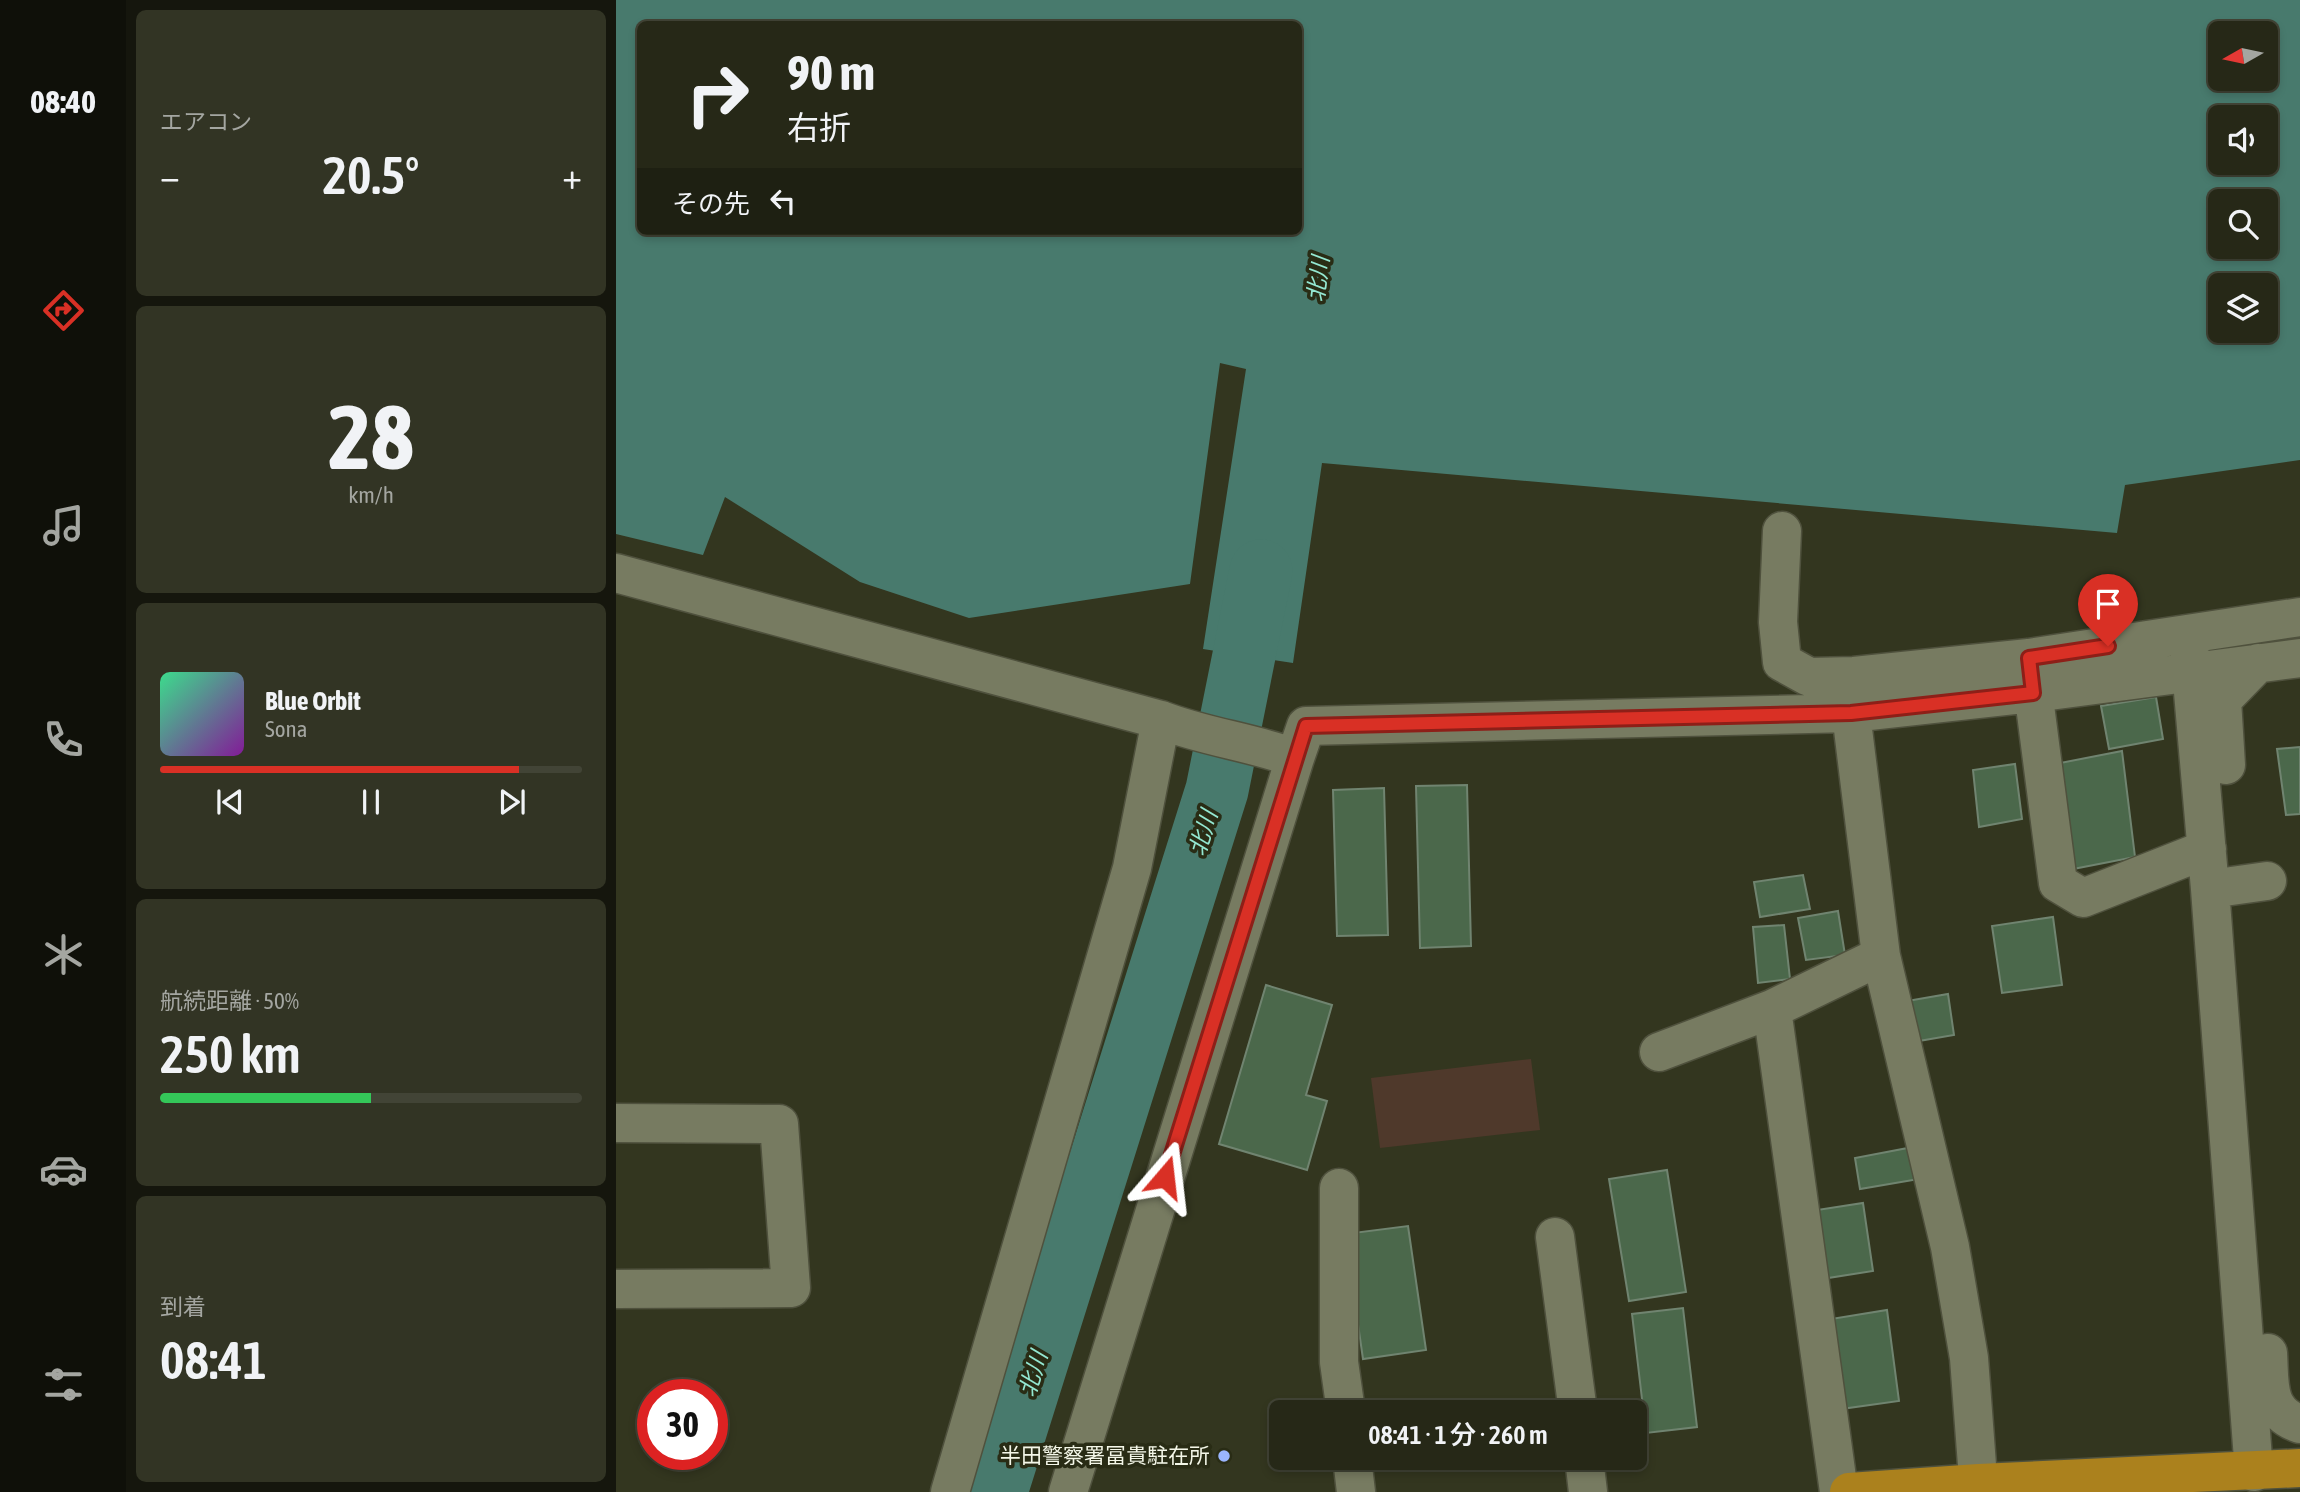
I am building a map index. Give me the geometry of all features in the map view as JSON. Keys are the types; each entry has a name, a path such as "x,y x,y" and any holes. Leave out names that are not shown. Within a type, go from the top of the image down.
{"highway":[{"path":"1849,1492 1979,1488 2300,1468"}],"street":[{"path":"1782,531 1778,622 1782,662 1809,677 2192,672 2300,658"},
{"path":"616,573 1278,752"},
{"path":"1068,1492 1278,752 1306,726 1851,713 2031,676 2188,634 2300,617"},
{"path":"2188,634 2207,849 2237,886"},
{"path":"2254,1472 2245,1400 2237,886 2222,700 2258,663"},
{"path":"2031,676 2058,883 2083,898 2207,849"},
{"path":"1851,713 1881,956 1950,1247 1969,1358 1979,1488"},
{"path":"950,1492 1176,726"},
{"path":"1659,1052 1772,1009 1881,956"},
{"path":"1772,1009 1839,1492"},
{"path":"616,1123 779,1124 791,1288 616,1289"},
{"path":"1339,1188 1339,1362 1344,1400"},
{"path":"1555,1237 1576,1400"},
{"path":"2245,1400 2300,1424"},
{"path":"1353,1470 1356,1492"},
{"path":"1585,1470 1588,1492"}],"shaded area":[{"path":"1531,1059 1540,1130 1380,1148 1371,1078"}],"water":[{"path":"616,0 2300,0 2300,460 2125,485 2117,533 1322,463 1293,663 1203,649 1246,369 1220,363 1190,584 969,618 860,582 725,497 703,555 616,534"}],"building":[{"path":"2156,697 2163,739 2109,749 2101,706"},
{"path":"2300,747 2300,814 2286,815 2277,749"},
{"path":"2122,751 2135,857 2068,870 2055,764"},
{"path":"2015,764 2022,819 1979,827 1973,770"},
{"path":"1467,785 1471,946 1420,948 1416,786"},
{"path":"1384,788 1388,935 1337,936 1333,790"},
{"path":"1803,875 1810,909 1760,917 1754,882"},
{"path":"1838,911 1845,955 1806,960 1798,918"},
{"path":"2053,917 2062,985 2002,993 1992,926"},
{"path":"1784,925 1790,979 1758,983 1753,927"},
{"path":"1266,985 1332,1005 1306,1095 1327,1101 1307,1170 1219,1144"},
{"path":"1948,994 1954,1035 1913,1042 1907,1001"},
{"path":"1913,1147 1919,1179 1860,1189 1855,1158"},
{"path":"1667,1170 1686,1292 1629,1301 1609,1179"},
{"path":"1863,1203 1873,1271 1828,1278 1817,1210"},
{"path":"1408,1226 1426,1350 1363,1359 1345,1234"},
{"path":"1683,1308 1697,1427 1647,1433 1647,1400 1642,1400 1632,1314"},
{"path":"1887,1310 1899,1401 1841,1409 1831,1319"}],"waterway":[{"name":"北川","path":"996,1492 1217,790 1261,571"}],"place":[{"name":"半田警察署冨貴駐在所","path":"1224,1456"}],"route":[{"path":"1165,1177 1306,726 1851,713 2033,693 2029,658 2108,646"}]}
